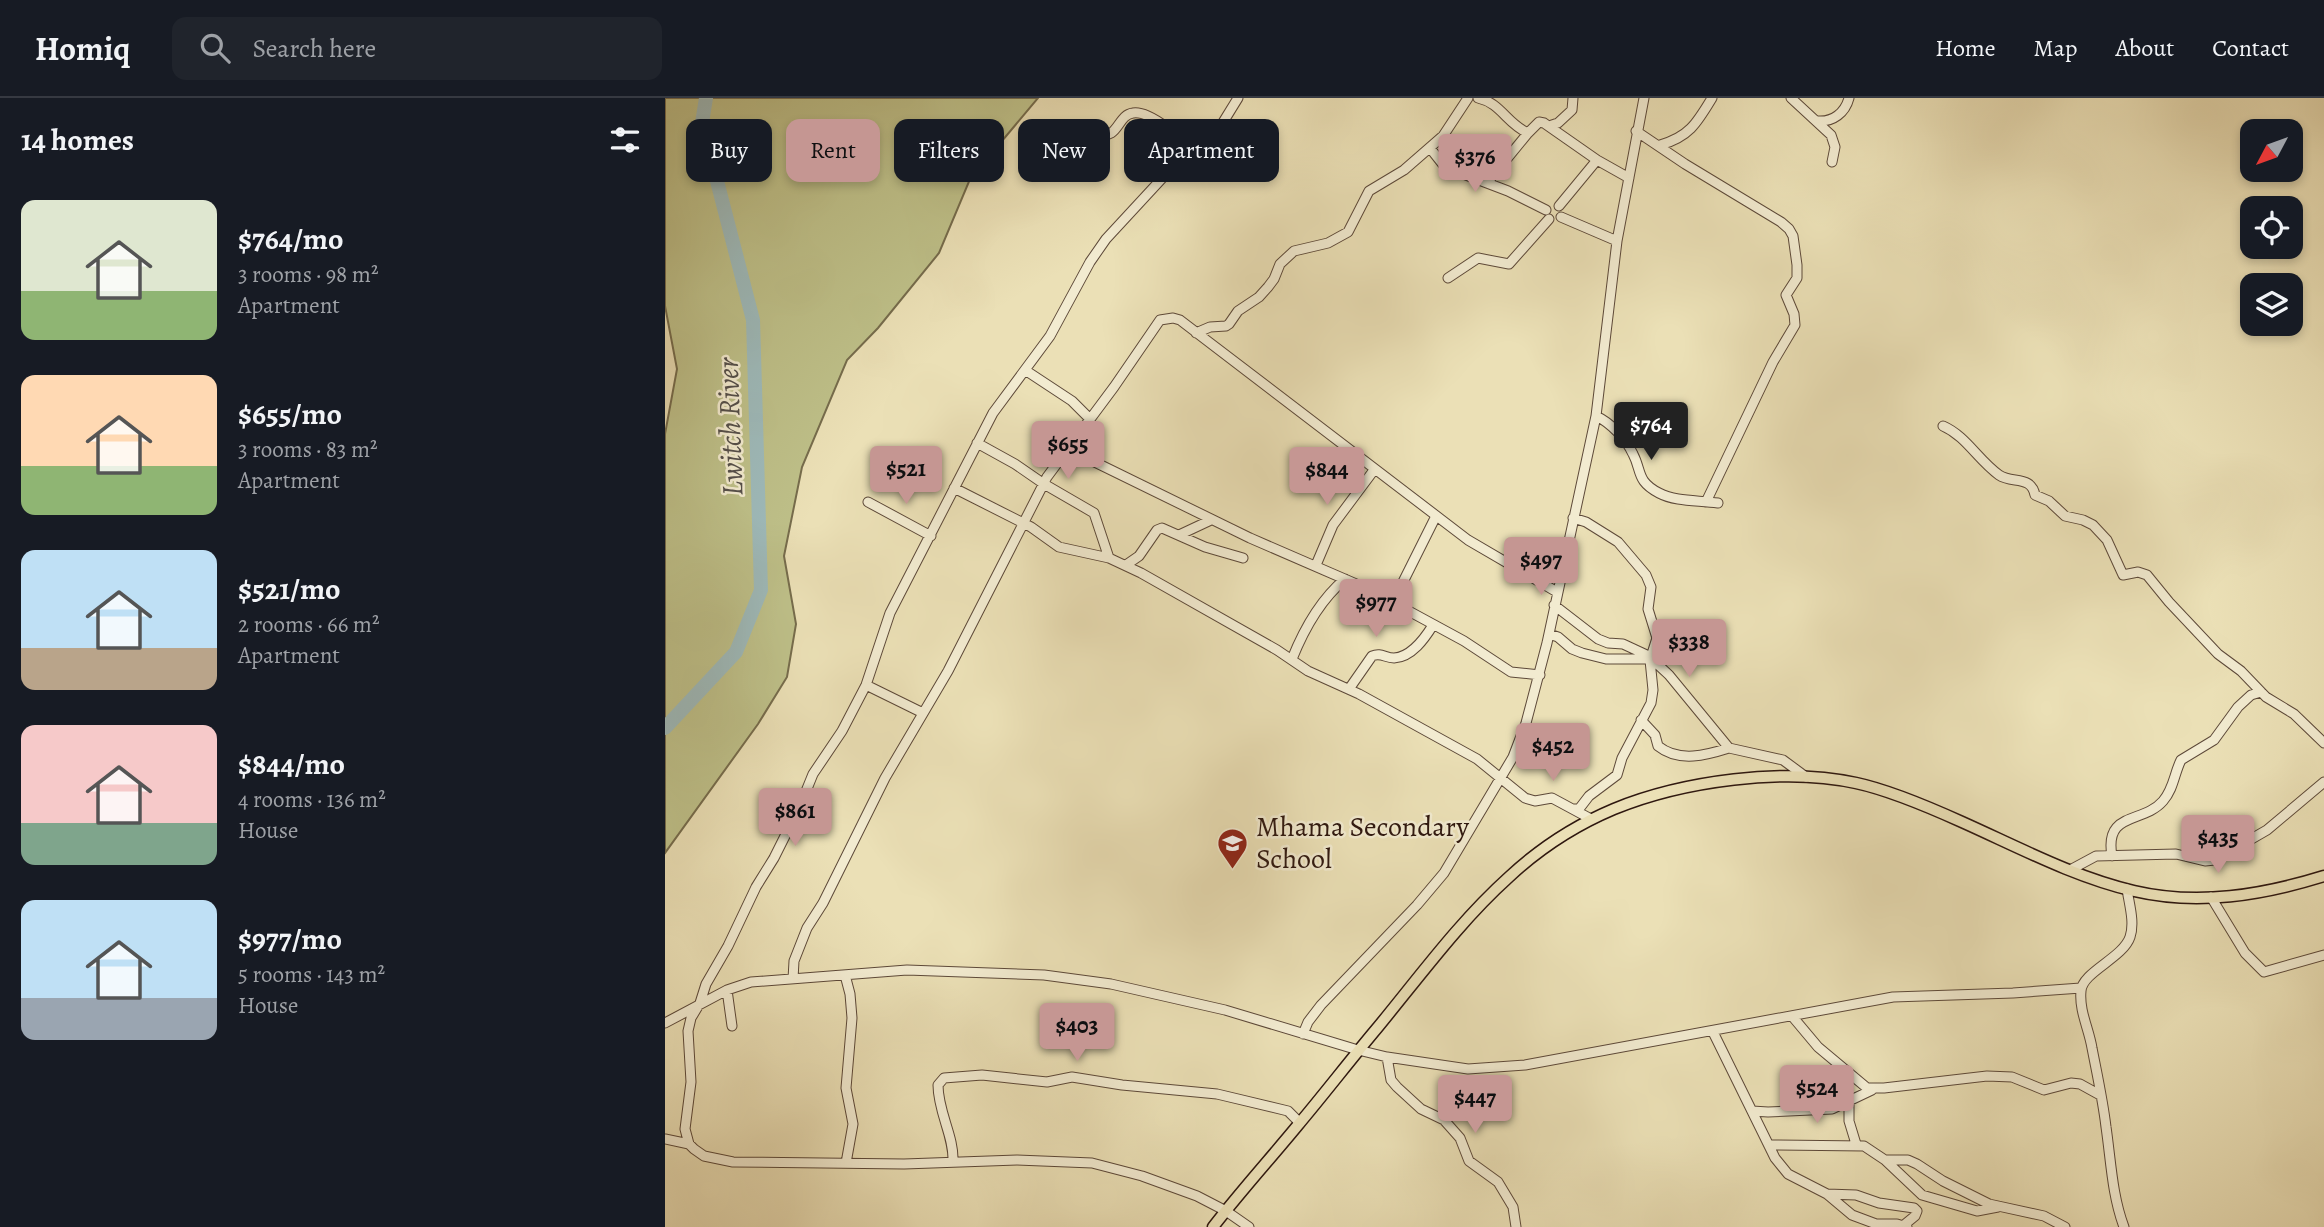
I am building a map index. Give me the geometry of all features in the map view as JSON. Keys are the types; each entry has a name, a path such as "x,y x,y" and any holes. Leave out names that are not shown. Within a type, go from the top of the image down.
{"main road":[{"path":"1213,1227 1447,943 1508,878 1549,845 1591,819 1635,801 1703,785 1753,778 1806,777 1857,783 1901,798 2070,870 2127,889 2187,898 2241,897 2324,876"}],"street":[{"path":"1225,119 1238,98"},
{"path":"1196,333 1210,327 1229,324 1238,311 1259,297 1268,287 1280,264 1294,251 1328,243 1343,236 1351,228 1369,191 1394,177 1430,148 1451,127 1468,98"},
{"path":"1478,98 1493,103 1515,127 1528,132"},
{"path":"1549,126 1558,123 1572,110 1573,98"},
{"path":"1303,1034 1321,1005 1444,873 1521,739 1540,675 1596,416 1617,242 1644,98"},
{"path":"1660,145 1682,137 1692,128 1712,98"},
{"path":"1791,98 1825,127 1834,142 1832,162"},
{"path":"1818,121 1836,117 1847,106 1849,98"},
{"path":"1125,119 1138,113 1150,119"},
{"path":"1110,134 1124,121"},
{"path":"1487,183 1539,122 1629,178"},
{"path":"1636,131 1789,229 1797,265 1797,278 1786,295 1794,314 1795,325 1773,362 1706,502"},
{"path":"1430,148 1445,167 1487,183 1548,215 1554,221 1561,217"},
{"path":"1561,217 1559,206 1597,160"},
{"path":"689,1144 685,1123 691,1082 688,1031 706,984 774,858 813,774 842,731 866,685 890,613 1002,397 1056,326 1090,262 1106,239 1159,182"},
{"path":"1448,278 1478,258 1509,264 1548,215 1551,205 1559,206"},
{"path":"1561,217 1617,242"},
{"path":"793,979 794,961 807,928 823,903 885,778 948,671 1044,484 1066,448 1090,419 1160,320 1173,318 1196,333 1436,516 1493,555 1557,592"},
{"path":"1025,370 1072,401 1090,419"},
{"path":"1596,416 1607,421 1627,445 1635,459 1638,473 1650,486 1670,497 1718,503"},
{"path":"1943,426 1956,433 1998,474 2010,480 2028,483 2035,495 2049,501 2061,513 2093,525 2113,552 2123,575 2138,572 2147,575 2218,654 2241,671 2261,692 2294,714 2324,743"},
{"path":"977,443 1094,513 1109,558"},
{"path":"1066,448 1211,520 1316,565 1393,602 1464,641 1511,672 1540,675"},
{"path":"1316,565 1333,525 1374,470"},
{"path":"954,488 1024,523 1059,547 1109,558 1126,565 1292,659 1308,671 1349,689 1477,759 1525,798 1535,801 1552,798 1591,819"},
{"path":"868,502 931,536"},
{"path":"1393,602 1436,516"},
{"path":"1573,518 1586,522 1618,542 1650,582 1648,609 1657,638 1650,659 1653,694 1622,758 1617,775 1589,796 1579,808 1573,809"},
{"path":"1179,535 1211,520"},
{"path":"1126,565 1139,555 1159,529 1243,558"},
{"path":"1292,659 1317,609 1345,579"},
{"path":"1554,605 1598,639 1608,643 1623,643 1650,659 1669,675 1730,748"},
{"path":"1349,689 1372,656 1378,653 1395,658 1406,654 1417,647 1433,625"},
{"path":"1549,634 1581,653 1606,659 1650,659"},
{"path":"866,685 923,713"},
{"path":"2112,856 2110,843 2118,825 2161,803 2173,786 2181,760 2214,740 2238,707 2251,695 2261,692"},
{"path":"1641,720 1655,734 1658,746 1674,754 1697,755 1730,748 1783,760 1806,777"},
{"path":"2070,870 2090,858 2112,856 2176,855 2204,861 2215,860 2267,830 2324,782"},
{"path":"2124,1227 2115,1198 2092,1044 2083,1015 2081,988 2087,979 2112,960 2130,939 2132,920 2127,889"},
{"path":"2211,897 2245,953 2264,972 2324,954"},
{"path":"665,1023 727,990 751,982 929,970 1044,975 1086,980 1226,1010 1387,1057 1443,1066 1490,1069 1713,1032 1893,997 2081,988"},
{"path":"845,975 852,1018 846,1088 853,1117 846,1163"},
{"path":"727,990 732,1026"},
{"path":"1793,1016 1818,1047 1864,1087 1875,1089"},
{"path":"1713,1032 1775,1158 1788,1174 1827,1194 1863,1221 1905,1226 1917,1211 1914,1208 1879,1203 1856,1195 1827,1194"},
{"path":"1387,1057 1391,1080 1397,1087 1421,1109 1444,1120 1460,1138 1469,1161 1498,1182 1513,1207 1516,1227"},
{"path":"953,1161 953,1145 947,1131 938,1086 944,1078 973,1074 1048,1082 1072,1077 1223,1095 1288,1111 1300,1123"},
{"path":"1752,1111 1822,1110 1838,1107 1875,1089 1987,1076 2012,1077 2039,1090 2071,1083 2080,1084 2100,1095"},
{"path":"1849,1100 1850,1126 1856,1144"},
{"path":"1837,1145 1850,1126"},
{"path":"665,1139 689,1144 704,1156 733,1162 904,1164 1017,1160 1092,1163 1153,1180 1213,1203 1249,1227"},
{"path":"1769,1145 1856,1144 1870,1149 1885,1160 1921,1195 1976,1211 1999,1207 2020,1209 2044,1216 2065,1227"},
{"path":"1885,1160 1908,1160 1943,1181 1999,1207"}],"green space":[{"path":"665,98 1038,98 1004,138 1004,119 894,119 894,182 969,182 939,253 878,328 847,360 802,467 784,556 796,624 787,677 758,724 665,853 665,434 677,369 665,306"}],"waterway":[{"name":"Lwitch River","path":"665,728 736,652 761,590 753,320 702,123 706,98"}],"place":[{"name":"Mhama Secondary School","path":"1233,870"}]}
